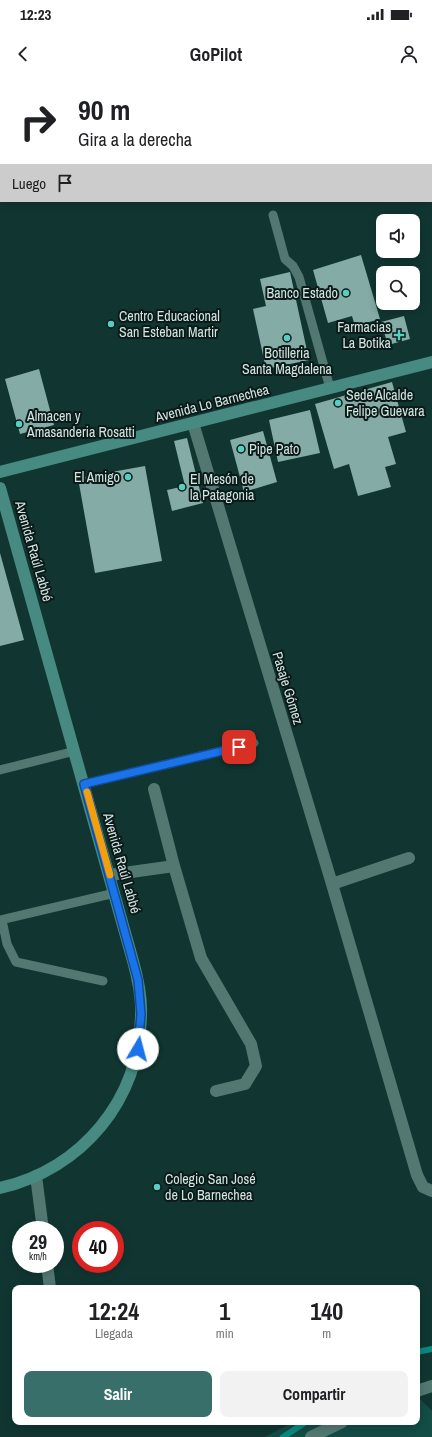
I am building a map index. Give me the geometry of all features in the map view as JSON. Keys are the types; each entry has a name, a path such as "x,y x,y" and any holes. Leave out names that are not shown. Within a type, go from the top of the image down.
{"street":[{"name":"Avenida Lo Barnechea","path":"0,472 432,362"},
{"name":"Pasaje Gómez","path":"193,423 332,884 417,1175 423,1187 432,1191"},
{"name":"Avenida Raúl Labbé","path":"0,488 134,961 140,994 140,1032 133,1068 120,1098 111,1113 94,1134 72,1155 36,1176 0,1188"},
{"path":"154,789 174,866 201,958 251,1044 256,1066 246,1084 216,1091"},
{"path":"332,884 409,858"},
{"path":"110,875 174,866"},
{"path":"36,1176 42,1221"},
{"path":"49,1273 50,1285"},
{"path":"420,1390 432,1386"},
{"path":"312,1437 336,1425"}],"lane":[{"path":"273,215 285,258 293,266 299,277 330,388"},
{"path":"84,784 254,743"},
{"path":"0,770 75,751"},
{"path":"103,981 16,962 7,944 1,920 115,893"}],"green space":[{"path":"420,1399 432,1411 432,1437 265,1437 287,1425 420,1425"}],"building":[{"name":"Banco Estado","path":"361,255 376,310 377,310 380,319 355,326 352,316 328,323 313,270"},
{"path":"290,272 309,360 266,369 253,309 266,306 260,279"},
{"path":"404,316 410,339 388,345 381,322"},
{"path":"39,369 54,425 20,434 5,379"},
{"path":"392,382 406,432 388,437 396,464 385,467 391,487 358,496 349,464 334,469 315,404"},
{"path":"310,410 320,453 278,462 269,420"},
{"path":"263,431 277,482 244,492 230,440"},
{"path":"187,438 203,503 172,511 167,490 185,486 174,441"},
{"path":"145,466 162,561 95,573 78,478"},
{"path":"0,553 24,640 0,646"}],"waterway":[{"path":"420,1351 432,1349"},
{"path":"283,1437 301,1425"}],"slow traffic":[{"path":"87,792 110,875"}],"place":[{"name":"Banco Estado","path":"346,293"},
{"name":"Centro Educacional San Esteban Martir","path":"111,324"},
{"name":"Farmacias La Botika","path":"399,335"},
{"name":"Botilleria Santa Magdalena","path":"287,338"},
{"name":"Sede Alcalde Felipe Guevara","path":"338,403"},
{"name":"Almacen y Amasanderia Rosatti","path":"19,424"},
{"name":"Pipe Pato","path":"241,449"},
{"name":"El Amigo","path":"128,477"},
{"name":"El Mesón de la Patagonia","path":"182,487"},
{"name":"Colegio San José de Lo Barnechea","path":"157,1187"}],"route":[{"path":"138,1049 141,1014 138,980 84,784 239,747"}]}
